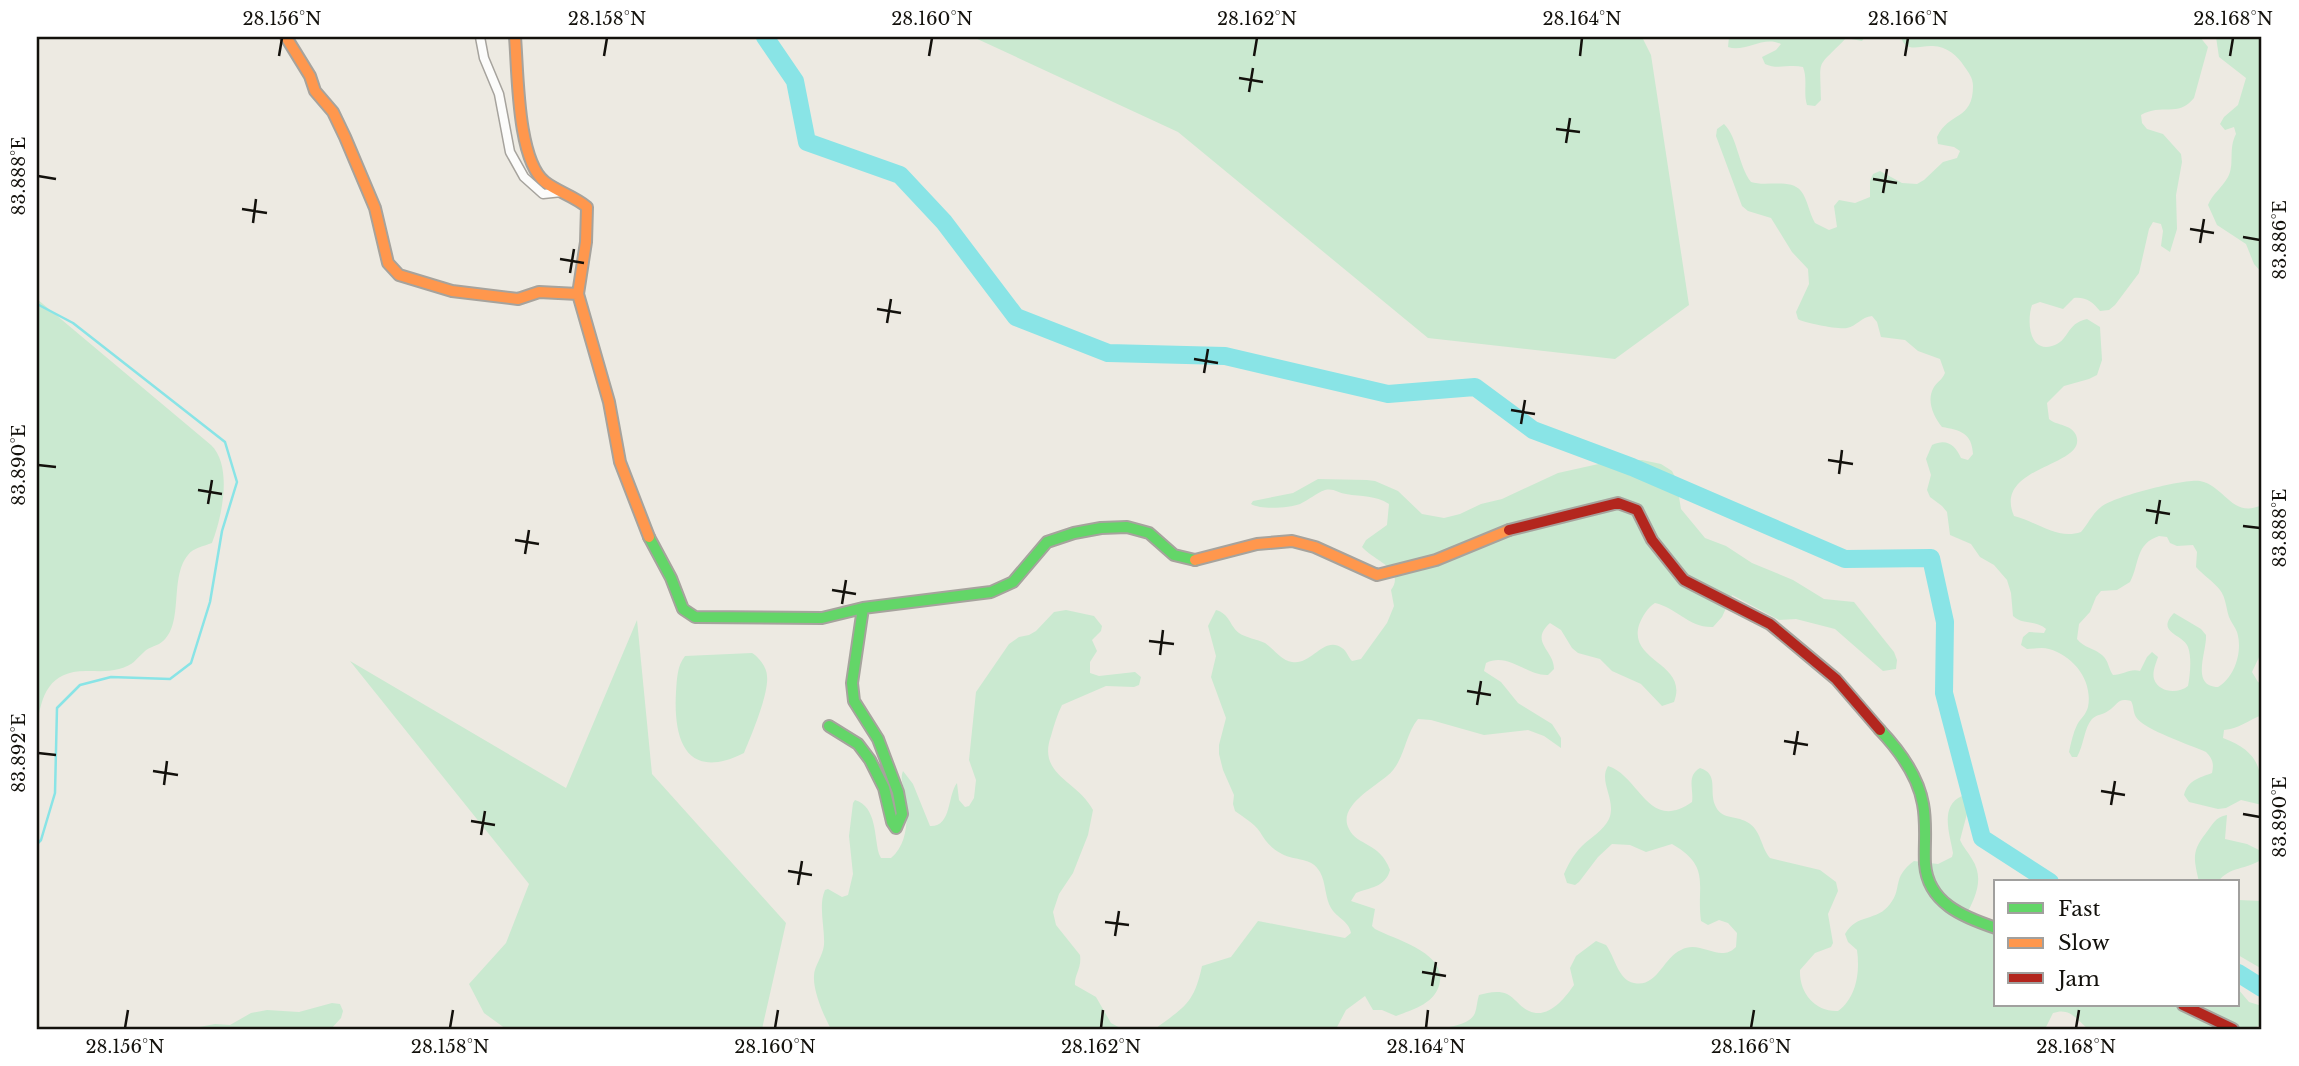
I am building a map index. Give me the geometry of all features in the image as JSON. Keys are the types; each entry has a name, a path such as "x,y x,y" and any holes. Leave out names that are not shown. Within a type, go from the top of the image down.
{"main road":[{"path":"286,37 310,76 315,91 333,112 345,137 375,208 388,263 399,275 452,291 518,299 539,292 578,294"},
{"path":"515,37 523,130 531,163 545,181 581,201 588,213 578,294 608,402 620,462 651,541 671,578 683,608 695,617 822,618 863,608 991,592 1013,582 1047,542 1101,528 1127,527 1149,533 1174,555 1195,561 1257,544 1292,541 1315,547 1377,575 1436,560 1512,529 1618,503 1637,510 1652,540 1684,580 1770,624 1836,679 1893,744 1911,772 1923,802 1927,835 1925,863 1929,886 1941,901 1973,921 1994,927"},
{"path":"829,726 853,739 861,747 881,781 891,820 896,828 902,814 898,792 878,739 854,702 852,683 863,608"},
{"path":"2185,1006 2233,1029"}],"street":[{"path":"480,37 484,58 499,94 510,152 519,171 543,194 565,192"}],"green space":[{"path":"973,37 1642,37 1651,55 1689,305 1615,359 1428,338 1178,132"},
{"path":"1729,37 1865,37 1862,41 1846,38 1822,64 1821,100 1815,106 1807,105 1803,67 1774,67 1765,64 1762,57 1776,50 1781,44 1768,42 1734,48 1728,47"},
{"path":"1901,37 2200,37 2208,47 2194,98 2182,107 2155,110 2141,115 2142,123 2147,129 2163,134 2181,154 2176,195 2177,229 2170,252 2161,246 2161,224 2153,222 2139,273 2109,310 2100,311 2082,298 2074,298 2063,309 2040,302 2032,305 2031,333 2038,345 2044,347 2058,344 2075,324 2087,319 2100,327 2102,360 2097,375 2064,386 2047,403 2049,419 2074,431 2076,446 2069,454 2027,476 2016,486 2011,499 2014,516 2064,534 2081,532 2095,513 2108,503 2180,482 2200,481 2209,484 2243,508 2262,505 2262,626 2259,632 2260,655 2252,672 2262,684 2262,715 2224,730 2223,738 2245,749 2252,756 2261,781 2262,805 2241,800 2218,809 2189,802 2184,795 2188,786 2212,773 2213,764 2210,757 2206,752 2141,722 2135,715 2131,701 2120,701 2092,719 2077,757 2072,757 2069,752 2073,735 2086,712 2089,697 2080,671 2058,652 2046,648 2027,649 2021,645 2023,637 2029,632 2044,633 2046,629 2013,616 2007,580 1994,565 1980,557 1971,544 1950,535 1947,512 1930,497 1927,490 1931,475 1926,459 1932,445 1942,442 1950,444 1961,458 1968,460 1973,454 1967,437 1959,431 1942,427 1933,413 1932,392 1945,373 1940,359 1918,351 1905,340 1881,337 1877,322 1872,316 1843,328 1798,319 1796,312 1809,284 1808,269 1792,252 1771,218 1748,211 1742,206 1716,136 1717,129 1724,124 1751,182 1797,187 1815,223 1829,230 1837,227 1834,206 1839,200 1855,203 1870,197 1873,174 1880,171 1902,183 1917,184 1943,162 1957,158 1960,151 1938,144 1937,137 1948,123 1969,105 1972,80 1951,52 1938,46 1914,48 1903,42","holes":["2159,536 2167,537 2170,543 2177,546 2193,545 2197,552 2196,567 2222,593 2237,632 2239,647 2236,663 2229,677 2218,687 2209,685 2202,675 2206,635 2201,629 2174,613 2167,625 2188,647 2190,656 2188,686 2184,689 2169,691 2156,684 2154,668 2158,657 2152,652 2140,671 2113,675 2102,655 2077,639 2079,624 2090,612 2101,591 2117,590 2130,582 2139,555 2146,544"]},
{"path":"2216,37 2262,37 2262,273 2254,264 2246,244 2217,225 2208,205 2230,172 2232,145 2236,134 2234,127 2225,130 2220,124 2238,105 2246,78 2219,57"},
{"path":"37,299 211,445 222,466 224,492 212,543 193,551 182,565 175,615 167,637 124,667 107,671 75,672 56,680 41,704 37,727"},
{"path":"1629,460 1661,464 1672,471 1681,509 1705,538 1726,546 1752,563 1793,580 1824,599 1854,602 1894,652 1896,669 1883,671 1835,629 1796,619 1779,620 1732,595 1722,617 1713,627 1697,624 1655,603 1639,625 1638,637 1642,647 1673,679 1676,689 1674,702 1662,706 1641,684 1612,671 1600,659 1578,653 1561,630 1550,623 1542,636 1553,662 1554,669 1548,675 1502,660 1486,663 1484,671 1501,682 1518,703 1552,724 1561,738 1561,748 1544,736 1528,730 1484,735 1418,719 1393,770 1358,799 1348,813 1349,829 1357,839 1380,854 1390,870 1381,884 1356,893 1351,901 1375,909 1372,926 1375,929 1417,948 1434,962 1440,981 1430,1000 1396,1016 1382,1010 1373,1010 1365,996 1346,1010 1336,1029 1155,1029 1191,997 1202,966 1231,957 1258,921 1345,938 1351,933 1348,925 1331,908 1317,867 1275,849 1255,826 1235,811 1234,795 1219,754 1226,718 1211,677 1216,656 1208,626 1216,610 1221,612 1239,633 1265,643 1281,657 1292,662 1305,660 1329,645 1342,648 1352,661 1361,659 1387,623 1394,606 1391,590 1395,583 1392,571 1362,547 1366,540 1387,525 1389,504 1333,490 1325,490 1289,507 1261,507 1251,504 1253,501 1293,493 1318,479 1367,480 1398,491 1422,514 1444,518 1502,499 1558,473"},
{"path":"1066,610 1094,616 1102,626 1092,640 1097,651 1090,662 1090,673 1099,676 1135,672 1141,677 1139,685 1134,687 1106,686 1062,705 1048,749 1049,760 1054,769 1078,791 1093,810 1088,835 1053,912 1056,925 1080,955 1075,985 1096,997 1111,1023 1122,1029 831,1029 817,996 814,976 824,945 822,910 825,890 842,897 848,895 853,874 849,836 853,803 855,800 862,804 871,815 881,858 891,858 904,837 907,810 903,771 913,784 930,826 942,822 946,816 957,783 959,800 965,807 969,806 974,798 976,780 969,760 976,692 1009,644 1036,631 1054,612"},
{"path":"637,620 652,774 786,923 762,1029 506,1029 484,1013 469,984 506,943 529,884 350,661 566,788"},
{"path":"752,653 764,666 767,684 759,715 744,753 725,761 709,762 697,759 681,741 677,727 676,687 682,660 685,656"},
{"path":"1608,766 1619,772 1655,807 1665,811 1677,810 1692,802 1693,775 1700,768 1712,778 1713,799 1718,810 1752,825 1770,858 1820,870 1836,882 1838,891 1828,914 1833,943 1831,947 1815,953 1800,970 1802,986 1810,1000 1822,1008 1838,1011 1849,999 1856,983 1857,950 1848,942 1845,934 1850,927 1885,910 1894,898 1902,873 1914,861 1938,864 1952,857 1948,813 1950,806 1962,796 1966,797 1968,810 1960,840 1978,874 1975,896 1965,917 1967,924 1994,934 1994,1006 2240,1006 2240,991 2249,1002 2262,1006 2262,1023 2254,1029 2088,1029 2072,1015 2059,1012 2053,1013 2045,1029 1438,1029 1469,1020 1475,1013 1479,995 1489,993 1507,994 1523,1008 1536,1013 1549,1010 1561,1001 1574,985 1570,968 1576,956 1596,941 1606,945 1624,977 1634,983 1649,981 1669,959 1688,947 1723,953 1736,947 1737,933 1728,923 1719,920 1708,925 1701,921 1700,878 1697,869 1685,852 1672,844 1646,852 1630,845 1612,844 1579,882 1575,885 1567,883 1564,874 1574,856 1609,819 1611,805 1606,772"},
{"path":"2227,815 2225,839 2247,844 2261,851 2262,859 2227,873 2220,880 2199,880 2195,861 2198,845 2220,817"},
{"path":"2240,900 2262,901 2262,969 2240,956"},
{"path":"332,1003 340,1004 343,1011 341,1018 331,1029 189,1029 215,1024 230,1025 251,1013 267,1010 299,1012"}],"waterway":[{"path":"765,37 795,81 807,142 900,175 944,222 1016,317 1108,353 1225,356 1388,394 1475,387 1533,430 1632,467 1845,559 1931,558 1945,622 1944,693 1982,838 2047,880"},
{"path":"37,304 73,323 225,442 237,482 222,531 210,602 191,663 170,679 111,677 80,685 57,708 55,793 41,840 37,844"},
{"path":"2240,974 2262,988"}],"traffic: fast":[{"path":"649,537 671,578 683,609 695,617 822,618 863,608 991,592 1013,582 1047,542 1101,528 1127,527 1149,533 1174,555 1195,560"},
{"path":"829,726 858,744 870,760 884,788 892,822 896,828 902,814 898,792 878,739 854,701 852,683 863,608"},
{"path":"1880,730 1907,764 1917,783 1925,819 1925,864 1933,889 1960,913 1994,927"}],"traffic: slow":[{"path":"286,37 310,76 315,91 333,112 345,137 375,208 388,263 399,275 452,291 518,299 539,292 578,294"},
{"path":"515,37 518,92 529,155 536,171 545,182 587,207 586,242 578,294 609,402 620,462 649,537"},
{"path":"1195,560 1257,544 1292,541 1315,547 1377,575 1436,560 1509,530"}],"traffic: jam":[{"path":"1509,530 1618,503 1637,510 1652,540 1684,580 1770,624 1836,679 1880,730"},
{"path":"2185,1006 2233,1029"}]}
